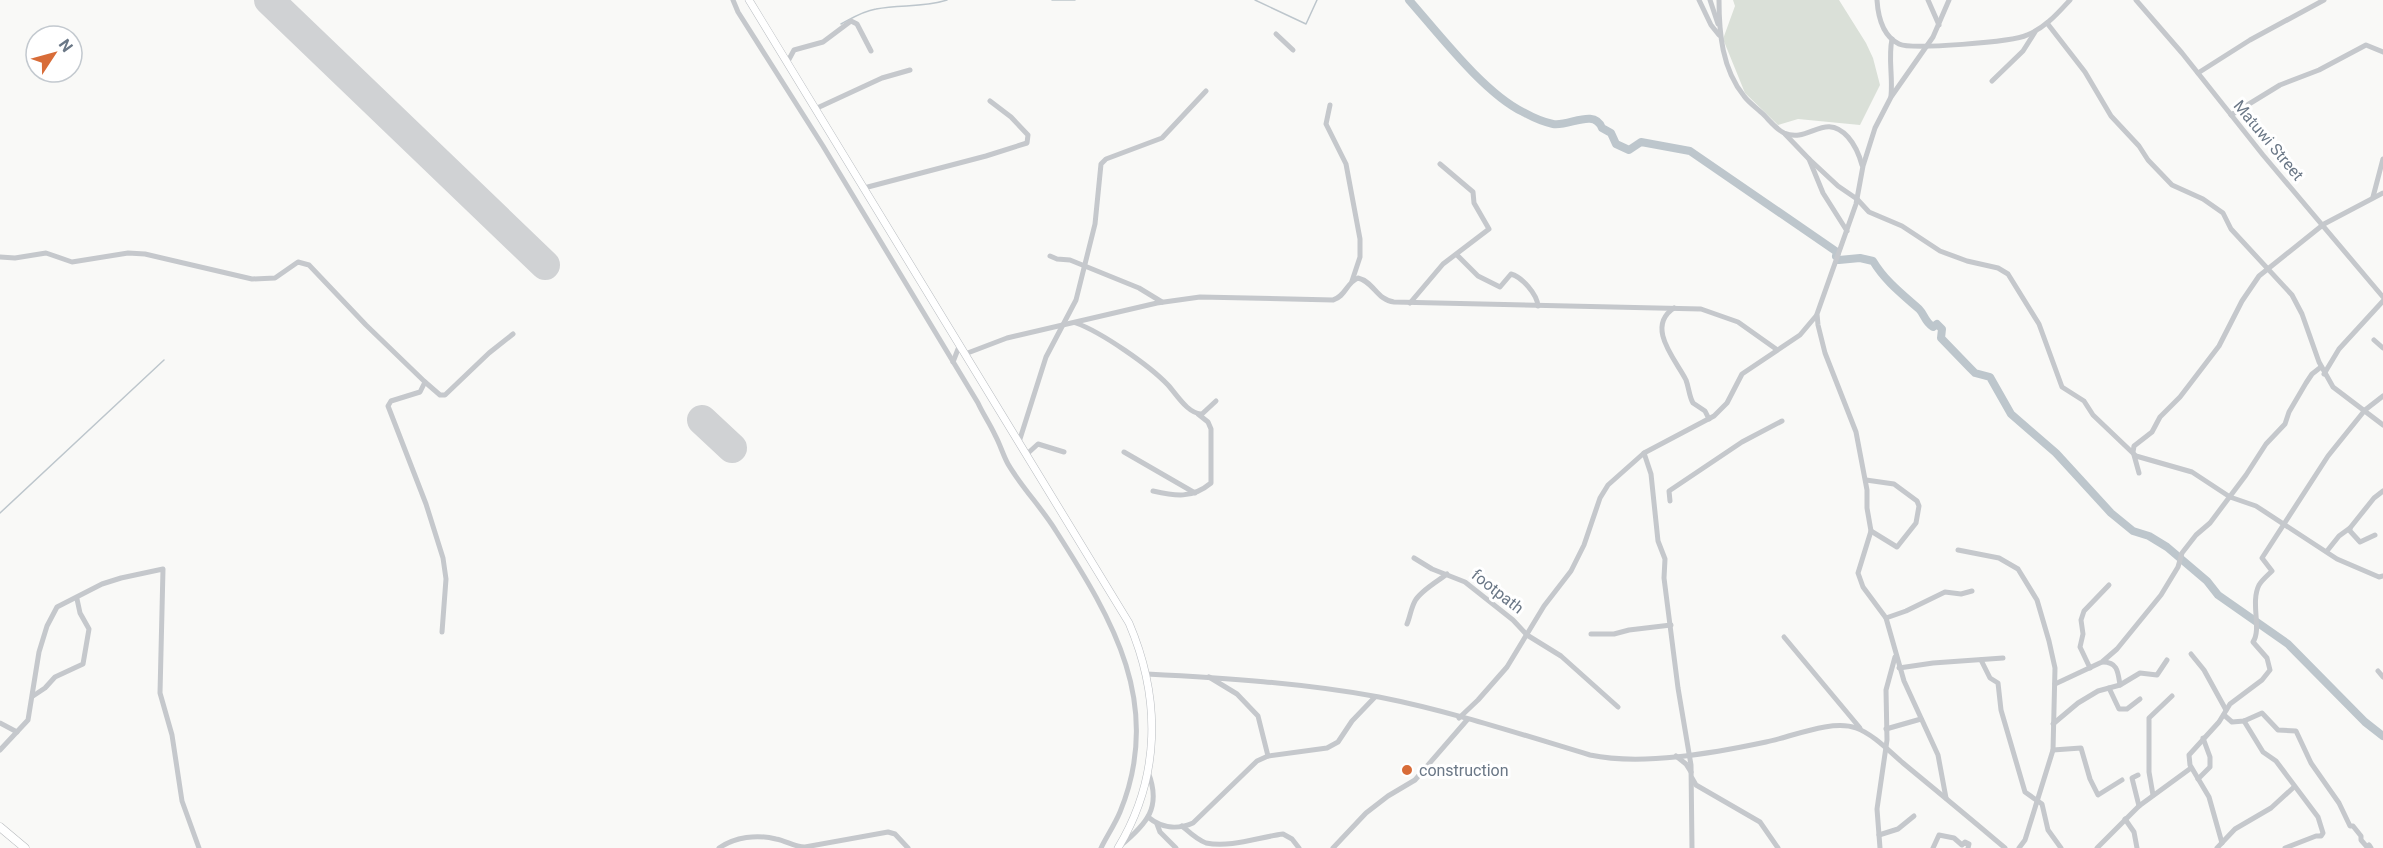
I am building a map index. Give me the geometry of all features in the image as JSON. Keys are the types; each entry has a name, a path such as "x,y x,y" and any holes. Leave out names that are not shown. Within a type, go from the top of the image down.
{"highway":[{"path":"0,827 24,848"}],"main road":[{"path":"749,0 1120,605 1140,648 1148,674 1152,723 1148,771 1138,807 1119,847"}],"street":[{"path":"733,0 738,12 823,146 953,362 996,435 1008,464 1057,532 1107,615 1132,683 1137,709 1138,732 1133,769 1120,813 1101,848"},
{"path":"1699,0 1719,36"},
{"path":"1710,0 1719,28"},
{"path":"1719,0 1719,36 1736,83 1743,95 1838,186 1857,199 1869,212 1902,226 1940,250 1967,261 1998,268 2008,274 2039,324 2062,387 2084,400 2093,415 2134,453 2140,458 2192,472 2230,497 2256,506 2337,559 2379,577 2383,576"},
{"path":"1877,0 1884,29 1892,39 1907,47 2007,40 2036,31 2070,0"},
{"path":"1928,0 1939,25"},
{"path":"1460,718 1504,671 1544,606 1576,562 1604,492 1617,475 1644,453 1709,419 1724,406 1742,374 1800,335 1817,314 1857,199 1863,166 1875,128 1891,97 1927,46 1949,0"},
{"name":"Matuwi Street","path":"2136,0 2198,73 2230,115 2324,224 2383,299"},
{"path":"2198,73 2250,40 2324,0"},
{"path":"787,63 794,50 823,42 851,21 857,24 871,51"},
{"path":"2047,23 2085,72 2111,116 2139,146 2148,160 2172,185 2203,199 2223,213 2231,229 2269,267 2295,300 2323,371 2334,387 2383,425"},
{"path":"1992,81 2023,51 2036,31"},
{"path":"1276,34 1293,50"},
{"path":"1891,97 1892,78 1889,58 1892,39"},
{"path":"2230,115 2280,85 2319,70 2366,45 2383,52"},
{"path":"815,109 882,78 910,70"},
{"path":"1019,442 1046,357 1076,300 1095,224 1102,162 1162,138 1206,91"},
{"path":"864,188 987,156 1027,143 1029,137 1019,124 990,101"},
{"path":"965,354 1008,338 1162,302 1200,297 1333,300 1342,296 1351,282 1360,257 1360,239 1346,164 1326,124 1330,105"},
{"path":"1785,134 1800,134 1827,126 1838,128 1856,148 1863,166"},
{"path":"1809,159 1823,193 1847,231"},
{"path":"2373,196 2383,159"},
{"path":"1410,303 1449,258 1457,255 1488,232 1489,226 1474,203 1473,192 1440,165"},
{"path":"2139,473 2134,446 2152,432 2160,417 2180,397 2219,346 2242,301 2259,276 2324,224 2340,217 2373,196 2383,193"},
{"path":"0,257 15,258 46,253 72,262 128,253 145,254 252,279 274,278 293,264 305,263 440,395 444,395 489,352 513,334"},
{"path":"1457,255 1479,276 1500,287 1511,274 1515,274 1531,290 1538,301 1538,306"},
{"path":"1050,256 1083,265 1139,288 1162,302"},
{"path":"1351,282 1358,278 1364,280 1385,300 1410,303 1701,309 1725,316 1754,331 1776,350"},
{"path":"2055,684 2102,662 2117,649 2162,595 2178,567 2182,553 2230,497 2266,444 2285,424 2298,395 2309,378 2323,371 2383,299"},
{"path":"1675,307 1665,315 1663,321 1665,345 1685,379 1693,403 1705,411 1709,419"},
{"path":"1817,314 1825,353 1856,432 1866,480 1867,508 1872,531 1858,573 1863,586 1886,618 1899,668 1938,755 1946,798"},
{"path":"1074,322 1148,366 1188,408 1208,422 1211,429 1211,483 1195,493 1182,496 1153,491"},
{"path":"2374,340 2383,348"},
{"path":"953,362 960,345"},
{"path":"425,382 420,392 392,401 388,406 426,504 443,558 446,579 442,632"},
{"path":"2222,843 2209,797 2191,768 2189,755 2235,698 2256,685 2270,670 2266,658 2253,642 2257,636 2255,603 2258,586 2272,571 2262,558 2328,456 2365,410 2383,396"},
{"path":"1198,414 1202,414 1216,401"},
{"path":"1670,501 1669,491 1742,442 1782,421"},
{"path":"1027,454 1038,444 1064,452"},
{"path":"1124,452 1195,493"},
{"path":"1644,453 1651,474 1658,541 1665,559 1664,578 1689,754 1692,848"},
{"path":"1866,480 1894,484 1917,501 1919,506 1916,523 1898,547 1872,531"},
{"path":"2327,551 2339,536 2350,528 2374,498 2383,491"},
{"path":"2350,528 2360,542 2374,535"},
{"path":"1958,550 1999,558 2018,569 2037,600 2054,664 2053,750 2038,800 2033,808 2025,840 2019,848"},
{"name":"footpath","path":"1414,558 1432,569 1448,574 1471,586 1519,625 1527,636 1561,656 1618,706"},
{"path":"0,750 28,720 39,652 47,626 57,608 102,584 163,569 160,693 172,735 182,801 199,848"},
{"name":"footpath","path":"1407,624 1415,600 1431,584 1448,574"},
{"path":"2090,668 2080,647 2083,634 2081,620 2084,611 2109,585"},
{"path":"1886,618 1945,592 1961,594 1972,591"},
{"path":"33,696 57,676 79,668 83,664 88,627 80,613 77,599"},
{"path":"1591,634 1614,634 1671,625"},
{"path":"1784,637 1863,731 2002,847"},
{"path":"2191,654 2201,666 2232,722 2244,721 2262,713 2278,730 2296,731 2311,763 2339,803 2343,816 2361,836 2361,840 2367,847 2370,845 2371,848"},
{"path":"1880,848 1878,795 1885,748 1886,690 1895,656"},
{"path":"1899,668 2003,658"},
{"path":"1981,660 1990,678 1998,683 2001,710 2026,795 2042,804 2048,830 2061,848"},
{"path":"2053,724 2078,703 2098,691 2120,685 2140,674 2157,675 2167,660"},
{"path":"2102,662 2110,662 2117,668 2120,685"},
{"path":"2378,671 2383,677"},
{"path":"1148,674 1267,681 1375,697 1438,710 1607,759 1633,760 1676,756 1767,742 1831,726 1851,726 1863,731"},
{"path":"1208,676 1237,694 1258,716 1268,756"},
{"path":"2109,688 2119,709 2127,709 2140,699"},
{"path":"2153,795 2149,772 2149,718 2172,696"},
{"path":"1157,825 1182,826 1193,823 1255,763 1268,756 1332,747 1375,697"},
{"path":"1886,729 1921,719"},
{"path":"1333,848 1354,824 1373,808 1415,780 1467,720"},
{"path":"2244,721 2263,752 2276,761 2318,817 2323,835 2285,848"},
{"path":"0,723 17,732"},
{"path":"2198,779 2210,767 2210,758 2203,738"},
{"path":"2053,750 2081,748 2091,782 2098,795 2122,780"},
{"path":"1676,756 1689,768 1696,785 1760,822 1778,848"},
{"path":"2097,848 2139,806 2191,768"},
{"path":"1119,847 1141,828 1148,817 1155,792 1148,771"},
{"path":"2138,775 2132,778 2139,806"},
{"path":"2217,848 2235,829 2271,807 2294,787"},
{"path":"1879,835 1898,829 1914,816"},
{"path":"1148,817 1176,848"},
{"path":"2125,819 2134,832 2137,848"},
{"path":"1182,826 1205,843 1237,843 1283,834 1292,839 1299,848"},
{"path":"719,848 734,839 751,837 773,838 805,847 888,832 895,834 908,848"},
{"path":"1933,848 1939,835 1954,838 1962,845 1965,842 1969,844 1968,848"}],"shaded area":[{"path":"1733,0 1839,0 1866,43 1873,58 1880,85 1860,125 1798,119 1778,125 1745,93 1723,39 1735,6"}],"waterway":[{"path":"841,24 871,10 947,0"},
{"path":"1052,0 1075,0"},
{"path":"1255,0 1306,24 1317,0"},
{"path":"1409,0 1478,77 1508,103 1523,112 1553,124 1593,119 1611,133 1616,144 1629,150 1641,142 1690,151 1837,252 1836,256"},
{"path":"1839,260 1860,258 1873,261 1888,281 1919,309 1930,325 1933,327 1937,324 1942,329 1941,338 1975,373 1990,377 2011,414 2056,453 2111,513 2133,531 2149,536 2167,547 2207,581 2218,595 2288,644 2365,722 2383,736"},
{"path":"0,513 164,360"}],"runway":[{"path":"269,0 545,265"},
{"path":"702,420 732,448"}],"place":[{"name":"construction","path":"1407,770"}]}
